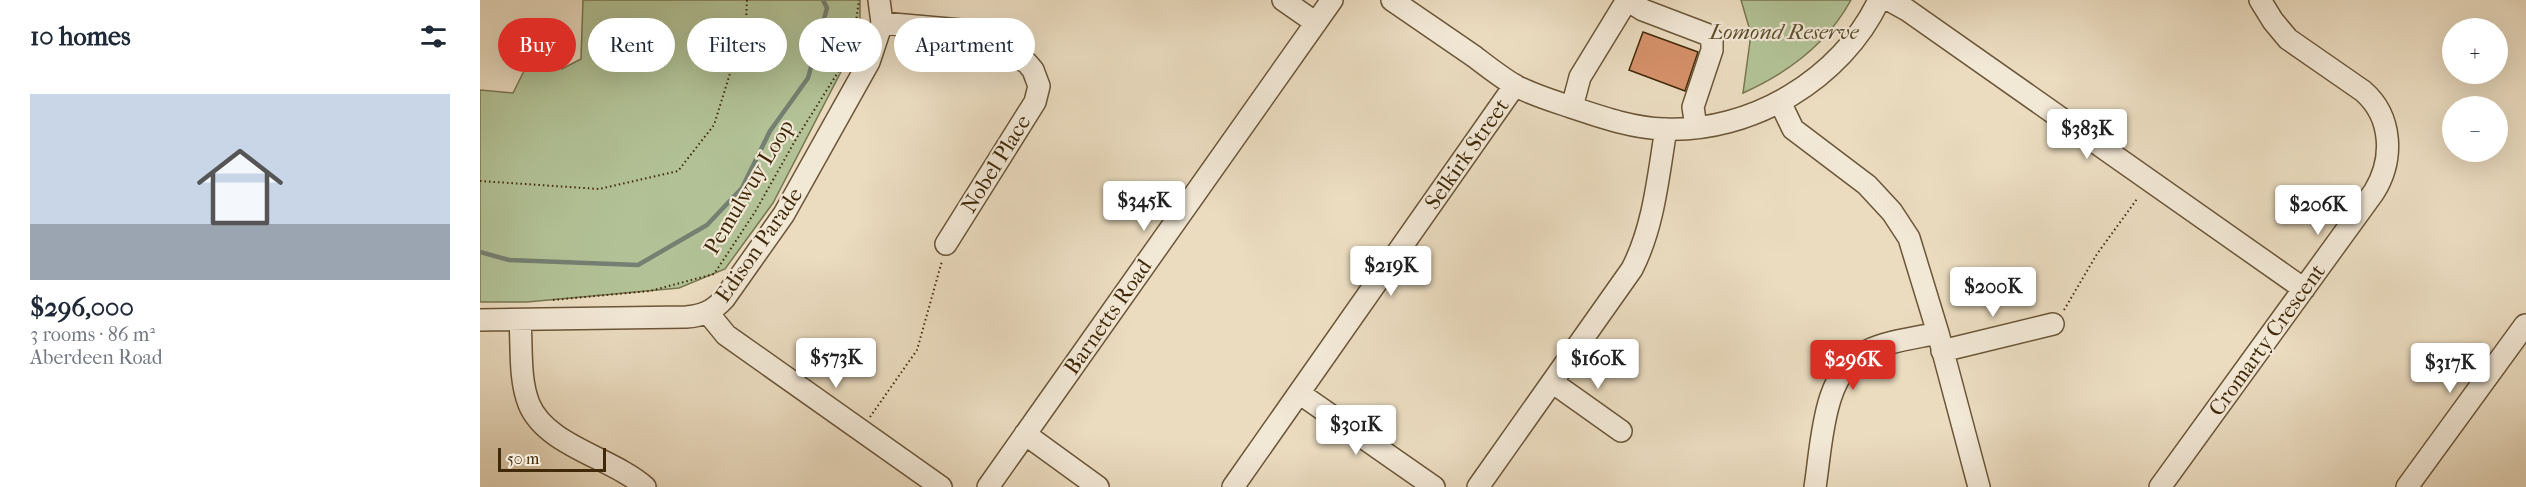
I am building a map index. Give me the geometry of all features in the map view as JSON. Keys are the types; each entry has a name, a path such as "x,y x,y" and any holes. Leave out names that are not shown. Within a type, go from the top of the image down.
{"street":[{"name":"Edison Parade","path":"879,0 881,18"},
{"path":"1283,0 1316,23"},
{"name":"Barnetts Road","path":"988,487 1332,0"},
{"path":"1392,0 1515,85 1619,122 1666,129 1696,127 1755,113 1779,102 1817,78 1837,59 1856,37 1879,0"},
{"path":"1572,107 1580,77 1627,0 1644,10 1706,34 1712,39 1712,50 1693,107 1696,127"},
{"path":"1889,0 1917,16 2304,289"},
{"name":"Cromarty Crescent","path":"2160,487 2380,182 2388,155 2387,136 2381,116 2368,96 2291,41 2273,21 2260,0"},
{"path":"2273,21 2282,0"},
{"name":"Nobel Place","path":"882,23 978,33 1027,63 1044,81 1035,102 946,244"},
{"name":"Edison Parade","path":"480,320 686,317 708,313 724,300 784,214 863,72"},
{"name":"Selkirk Street","path":"1233,487 1515,85"},
{"path":"1779,102 1793,129 1867,185 1885,202 1904,229 1913,247 1979,487"},
{"path":"1478,487 1624,282 1638,257 1653,205 1666,129"},
{"path":"708,313 726,335 941,487"},
{"path":"520,321 526,391 529,403 540,422 564,440 622,470 645,487"},
{"path":"1815,487 1830,396 1845,367 1867,351 2053,324"},
{"path":"2407,487 2525,325"},
{"path":"1552,382 1621,431"},
{"path":"1299,393 1434,487"},
{"path":"1025,434 1098,487"}],"path":[{"path":"480,181 599,189 678,171 714,125 746,21 747,0"},
{"name":"Pemulwuy Loop","path":"546,301 650,291 714,274 755,212 796,139 852,50 859,0"},
{"path":"2068,305 2097,254 2137,199"},
{"path":"871,416 917,350 942,266"}],"green space":[{"path":"583,0 860,0 860,18 799,18 799,72 841,72 773,203 725,269 679,288 527,302 480,302 480,90 513,93 524,72 576,72 576,62 581,59"},
{"name":"Lomond Reserve","path":"1741,0 1851,0 1830,30 1805,56 1760,85 1743,93 1751,34"}],"building":[{"path":"1643,32 1698,52 1685,91 1629,70"}],"waterway":[{"path":"480,252 509,260 638,265 707,225 742,188 770,131 808,78 827,8 823,0"}]}
